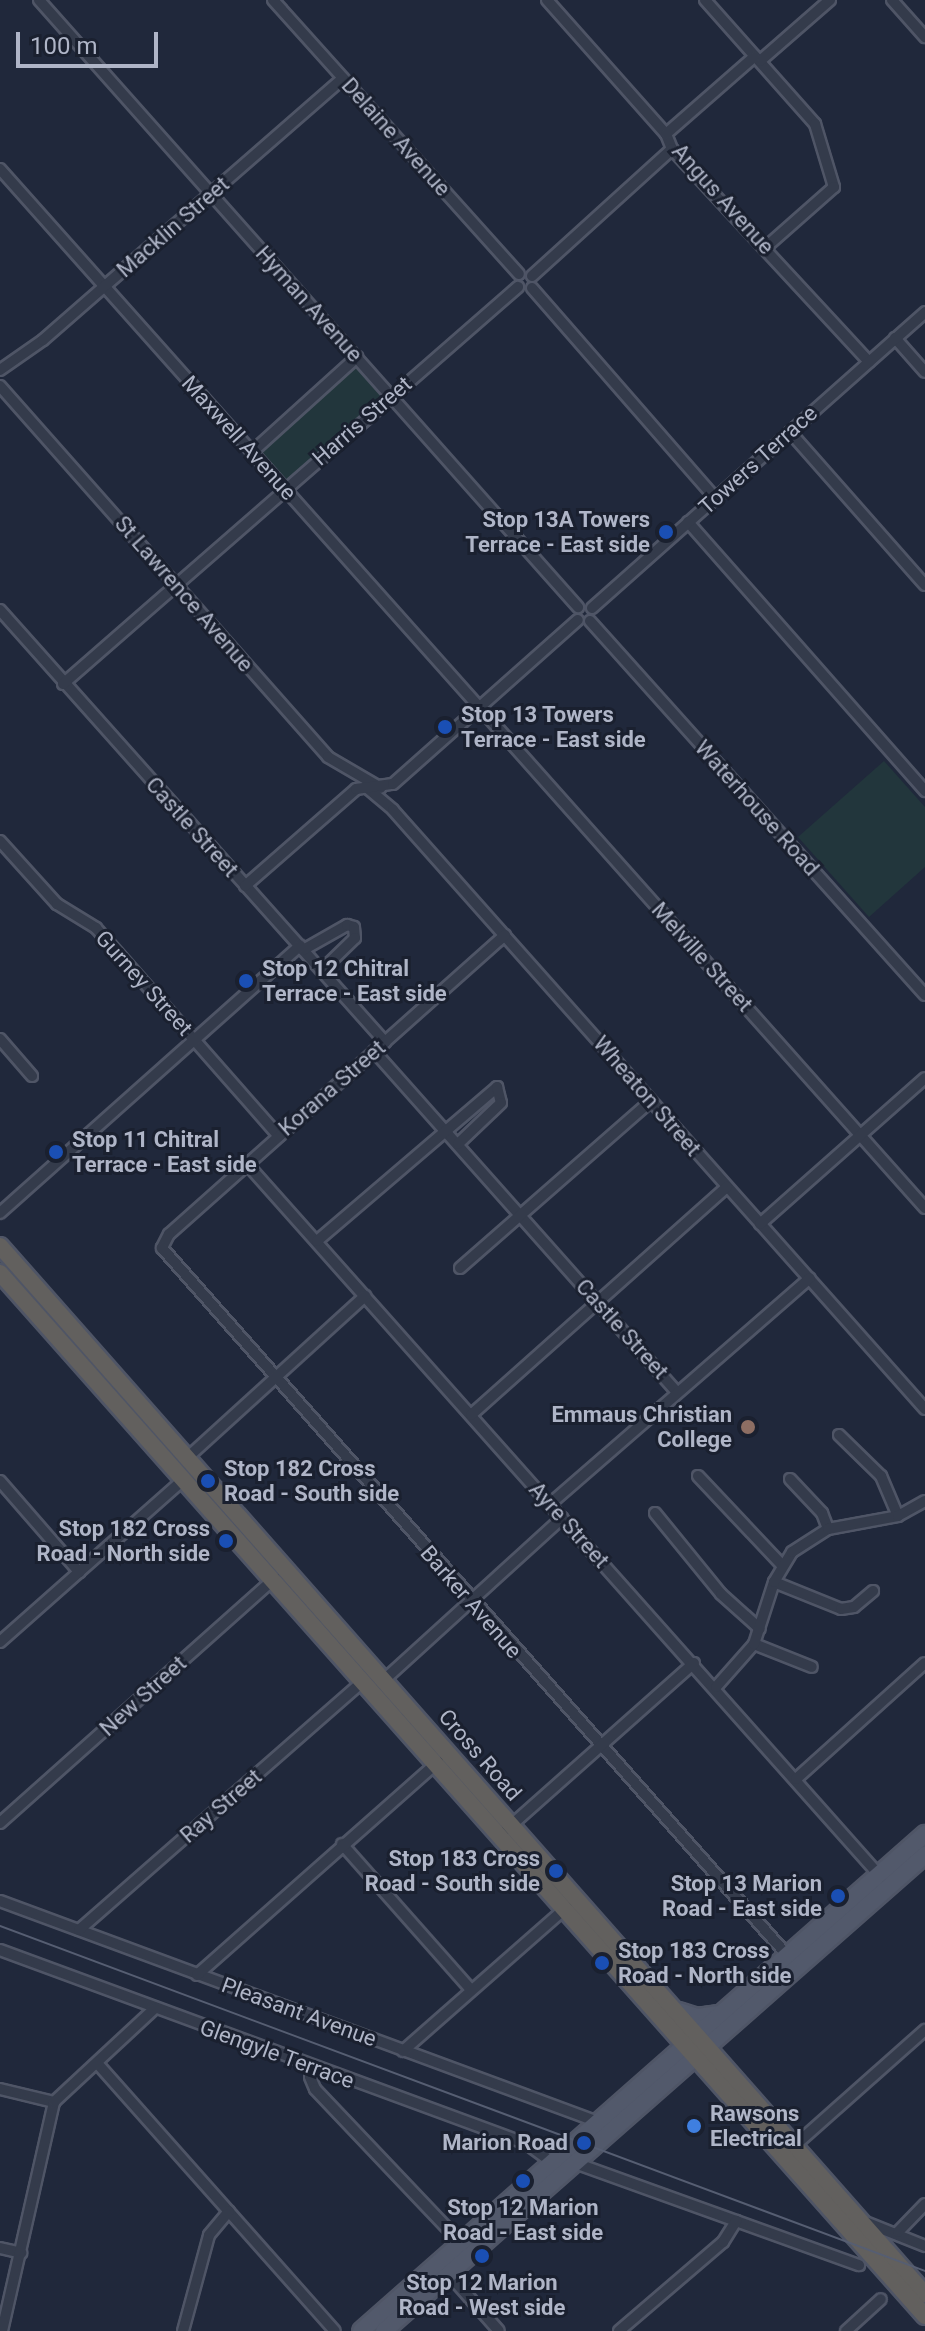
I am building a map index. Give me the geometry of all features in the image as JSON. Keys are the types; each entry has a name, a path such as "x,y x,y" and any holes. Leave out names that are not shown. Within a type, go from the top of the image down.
{"highway":[{"name":"Cross Road","path":"0,1246 384,1680 498,1836 691,2051 722,2073"},
{"name":"Cross Road","path":"0,1273 362,1682 512,1825 704,2039 722,2073 925,2316"},
{"path":"126,1389 121,1410 142,1407"},
{"name":"Cross Road","path":"789,2151 859,2221 925,2294"}],"main road":[{"path":"384,2331 444,2269 455,2239 598,2122 691,2051 924,1843"},
{"path":"668,2070 722,2073 724,2022 788,1956 884,1881"},
{"path":"679,2011 724,2022"},
{"path":"361,2331 444,2269 575,2163 668,2070 669,2042 665,2022"}],"street":[{"name":"Hyman Avenue","path":"39,0 578,607"},
{"name":"Delaine Avenue","path":"273,0 519,274"},
{"name":"Angus Avenue","path":"547,0 666,134 672,149 766,247 869,362"},
{"path":"705,0 815,124 834,187 766,247"},
{"path":"666,134 830,0"},
{"path":"892,0 925,37"},
{"name":"Macklin Street","path":"0,370 104,287 343,78"},
{"path":"672,149 532,282 518,287 519,274 532,282 715,498"},
{"name":"Maxwell Avenue","path":"0,169 480,706"},
{"name":"Harris Street","path":"63,684 518,287"},
{"name":"Towers Terrace","path":"592,608 925,312"},
{"path":"895,338 925,372"},
{"path":"252,452 357,357"},
{"name":"St Lawrence Avenue","path":"0,386 328,757 381,788"},
{"path":"790,432 925,585"},
{"path":"688,522 925,791"},
{"path":"245,886 340,802 366,787 381,788 393,784 480,706 584,620 592,608 578,607 584,620"},
{"name":"Castle Street","path":"0,610 385,1042"},
{"name":"Waterhouse Road","path":"584,620 925,995"},
{"name":"Melville Street","path":"480,706 925,1208"},
{"name":"Wheaton Street","path":"366,787 393,810 925,1409"},
{"name":"Gurney Street","path":"0,841 57,904 96,928 279,1136"},
{"path":"0,1213 302,948 347,925 354,927 348,946 322,970"},
{"name":"Korana Street","path":"162,1243 505,935"},
{"path":"0,1039 32,1076"},
{"name":"Castle Street","path":"374,1051 677,1392"},
{"path":"760,1224 925,1078"},
{"path":"317,1241 444,1129 497,1087 501,1103 458,1144"},
{"path":"460,1268 651,1101"},
{"name":"Ayre Street","path":"247,1164 716,1687 884,1881"},
{"path":"471,1415 727,1187"},
{"name":"Barker Avenue","path":"162,1243 166,1255 788,1956"},
{"path":"550,1504 810,1278"},
{"path":"187,1458 365,1296"},
{"path":"839,1435 881,1476 898,1516"},
{"path":"698,1476 782,1565"},
{"path":"790,1479 822,1513 828,1529"},
{"path":"0,1642 183,1480"},
{"path":"0,1481 79,1572"},
{"path":"716,1687 754,1644 782,1565 808,1539 828,1529 898,1516 925,1501"},
{"path":"655,1513 721,1594 760,1629"},
{"path":"384,1680 562,1518"},
{"name":"New Street","path":"0,1823 285,1569"},
{"path":"774,1582 841,1609 854,1607 873,1591"},
{"path":"754,1644 812,1667"},
{"path":"498,1836 694,1663"},
{"path":"796,1779 925,1663"},
{"name":"Ray Street","path":"79,1930 362,1682"},
{"path":"197,1975 442,1759"},
{"path":"342,1844 471,1990"},
{"path":"403,2051 577,1898"},
{"name":"Pleasant Avenue","path":"0,1901 598,2122"},
{"name":"Glengyle Terrace","path":"0,1950 313,2068 527,2144 552,2162"},
{"path":"2,2331 54,2102 155,2008"},
{"path":"789,2151 925,2030"},
{"path":"97,2063 335,2331"},
{"path":"313,2068 310,2077 315,2089 455,2239"},
{"path":"0,2089 54,2102"},
{"path":"575,2163 859,2265"},
{"path":"898,2232 925,2204"},
{"path":"183,2331 209,2235 229,2211"},
{"path":"619,2331 723,2242 736,2221"},
{"path":"859,2221 898,2232 925,2246"},
{"path":"0,2248 21,2253"},
{"path":"444,2269 499,2331"},
{"path":"846,2331 881,2299"}],"shaded area":[{"path":"358,357 391,395 284,488 251,450"},
{"path":"884,761 925,807 925,867 869,917 798,837"}],"tram line":[{"path":"0,1926 925,2271"}],"place":[{"name":"Stop 13A Towers Terrace - East side","path":"666,532"},
{"name":"Stop 13 Towers Terrace - East side","path":"445,727"},
{"name":"Stop 12 Chitral Terrace - East side","path":"246,981"},
{"name":"Stop 11 Chitral Terrace - East side","path":"56,1152"},
{"name":"Emmaus Christian College","path":"748,1427"},
{"name":"Stop 182 Cross Road - South side","path":"208,1481"},
{"name":"Stop 182 Cross Road - North side","path":"226,1541"},
{"name":"Stop 183 Cross Road - South side","path":"556,1871"},
{"name":"Stop 13 Marion Road - East side","path":"838,1896"},
{"name":"Stop 183 Cross Road - North side","path":"602,1963"},
{"name":"Rawsons Electrical","path":"694,2126"},
{"name":"Marion Road","path":"584,2143"},
{"name":"Stop 12 Marion Road - East side","path":"523,2181"},
{"name":"Stop 12 Marion Road - West side","path":"482,2256"}]}
